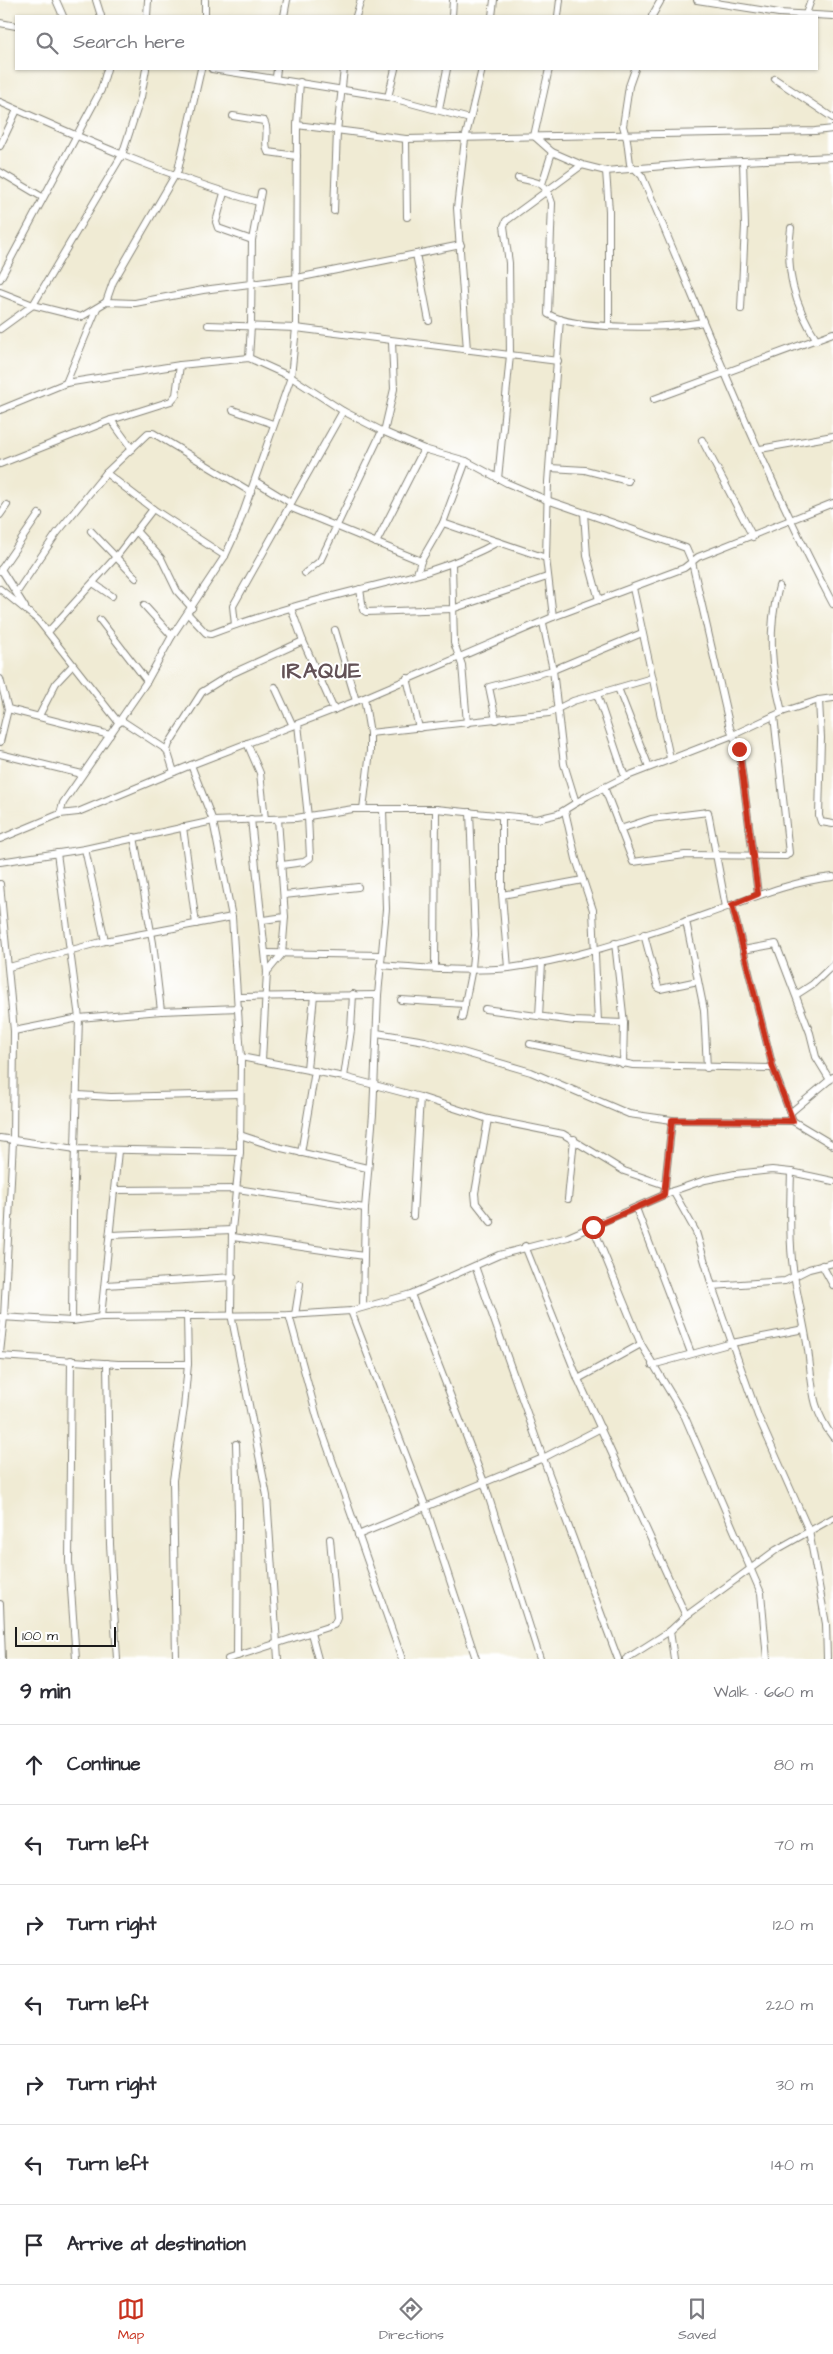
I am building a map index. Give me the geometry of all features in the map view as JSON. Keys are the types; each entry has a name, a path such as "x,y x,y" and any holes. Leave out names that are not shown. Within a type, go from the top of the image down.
{"street":[{"path":"56,0 64,15"},
{"path":"96,0 101,15"},
{"path":"146,15 148,0"},
{"path":"205,0 206,15"},
{"path":"284,15 287,0"},
{"path":"356,15 361,0"},
{"path":"452,15 454,0"},
{"path":"492,15 494,0"},
{"path":"558,15 560,0"},
{"path":"653,15 661,0"},
{"path":"697,0 779,13 833,16"},
{"path":"806,14 811,0"},
{"path":"0,23 15,26"},
{"path":"0,279 42,197 101,90 107,70"},
{"path":"0,329 33,305 122,155 142,97 146,70"},
{"path":"106,302 113,282 175,176 182,156 201,70"},
{"path":"220,70 276,77 388,97 439,109 470,119"},
{"path":"276,77 277,70"},
{"path":"334,211 337,131 344,70"},
{"path":"388,97 395,70"},
{"path":"439,109 447,70"},
{"path":"467,350 457,208 465,139 482,70"},
{"path":"534,136 549,70"},
{"path":"635,70 623,118 624,134 632,168 642,176 703,322 791,520 833,604"},
{"path":"775,79 833,118"},
{"path":"60,814 61,808 82,774 147,681 172,636 225,556 237,530 291,377 296,328 297,126 300,82"},
{"path":"0,102 75,136 175,176 224,193 258,202"},
{"path":"0,146 17,110"},
{"path":"233,116 264,121 267,125 266,148 268,152 298,156"},
{"path":"297,126 406,139 815,131 833,129"},
{"path":"534,136 552,152 582,166 606,171 833,157"},
{"path":"406,139 408,217"},
{"path":"542,184 552,152"},
{"path":"741,309 745,226 744,161"},
{"path":"498,479 510,355 509,263 504,226 506,221 582,166"},
{"path":"606,171 609,211 610,326"},
{"path":"0,172 42,197"},
{"path":"518,178 542,184 548,190 552,203 548,314 560,319 610,326 667,327 703,322"},
{"path":"249,358 252,326 252,240 260,192"},
{"path":"224,193 216,222 218,228 252,240"},
{"path":"791,228 788,265 792,288 799,311 817,340"},
{"path":"0,292 33,305 81,317 106,302 151,301 252,283 297,278 461,245"},
{"path":"416,254 429,321"},
{"path":"66,383 97,307"},
{"path":"553,617 546,558 547,500 560,319"},
{"path":"208,325 296,328 392,342 558,361"},
{"path":"654,399 833,333"},
{"path":"305,573 318,564 383,431 394,389 392,342"},
{"path":"0,410 66,383 180,365 249,358 291,377 343,411 424,449 466,461 498,479 547,500 680,545 689,552 692,562 720,690 739,749 758,894"},
{"path":"0,464 111,420 171,401 176,395 180,365"},
{"path":"233,410 273,424"},
{"path":"235,625 233,606 343,411"},
{"path":"111,420 132,449"},
{"path":"17,592 57,533 106,473 148,433 153,433 251,492"},
{"path":"760,449 833,436"},
{"path":"702,440 753,536"},
{"path":"376,543 424,449"},
{"path":"417,574 443,523 466,461"},
{"path":"550,468 585,470 628,481"},
{"path":"106,473 153,510 225,556"},
{"path":"255,481 290,505 335,526 422,561"},
{"path":"0,839 60,814 78,812 246,743 364,698 553,617 684,568 698,557 833,503"},
{"path":"0,516 7,505"},
{"path":"48,632 137,532 153,510"},
{"path":"584,513 587,556 599,600"},
{"path":"25,608 1,565 38,514"},
{"path":"443,523 546,558"},
{"path":"91,531 136,578"},
{"path":"137,532 161,558 177,591 208,634 291,608 396,581 452,564 498,542"},
{"path":"452,564 452,609 455,650 462,665 467,723"},
{"path":"360,589 363,610 366,612 452,609 547,577"},
{"path":"93,583 112,596"},
{"path":"779,586 772,610 770,649 782,712"},
{"path":"633,588 670,758"},
{"path":"0,589 25,608 48,632 72,666 120,721 167,750 174,772"},
{"path":"144,605 172,636"},
{"path":"291,608 302,642 334,710"},
{"path":"100,620 147,681"},
{"path":"543,622 553,670 564,764 576,804"},
{"path":"335,630 356,701"},
{"path":"496,720 489,687 553,670 642,633"},
{"path":"167,750 202,692 231,674 302,642"},
{"path":"39,716 56,683 72,666"},
{"path":"407,678 419,728"},
{"path":"370,733 550,713 557,708 597,694 652,678"},
{"path":"0,679 8,709 0,742"},
{"path":"275,687 295,725 308,817 309,860 282,865"},
{"path":"618,688 649,767"},
{"path":"597,694 625,777"},
{"path":"362,809 370,751 370,733 364,698"},
{"path":"0,862 85,849 213,821 308,817 362,809 436,809 537,819 565,811 604,787 625,777 733,735 782,712 819,700 833,698"},
{"path":"819,700 821,738 819,816 820,822 833,824"},
{"path":"8,709 110,735"},
{"path":"604,787 633,862 685,855 786,856 789,853 774,716"},
{"path":"246,743 260,773 264,819"},
{"path":"0,754 82,774"},
{"path":"191,765 213,821 232,916 239,997 241,1057 240,1152 233,1233 231,1314 268,1496 278,1659"},
{"path":"363,1306 367,1168 375,1085 378,995 386,909 383,809"},
{"path":"435,967 436,809"},
{"path":"565,811 576,860 593,910 597,949 598,1022"},
{"path":"462,1018 472,968 475,930 470,857 470,812"},
{"path":"620,829 651,819 706,812 708,814 715,855 743,950 773,1068 793,1121"},
{"path":"502,816 502,896 508,968"},
{"path":"250,819 268,972 262,1060"},
{"path":"268,972 282,954 285,917 278,819"},
{"path":"183,827 196,924"},
{"path":"134,838 161,1011"},
{"path":"85,849 105,941"},
{"path":"57,854 72,950 80,1018 72,1321"},
{"path":"380,965 508,968 542,963 615,944 729,906 758,894 816,878 833,877"},
{"path":"502,896 583,880"},
{"path":"0,884 14,1031 13,1141 0,1354 106,1363 188,1364"},
{"path":"284,895 358,887"},
{"path":"9,967 105,941 232,916"},
{"path":"263,920 285,917"},
{"path":"686,921 704,1010 707,1068"},
{"path":"644,934 660,989 698,981"},
{"path":"615,944 624,1023 623,1064"},
{"path":"743,950 776,944 796,995 816,1057 832,1079 790,1113"},
{"path":"266,952 282,954 381,955"},
{"path":"539,1016 542,963"},
{"path":"796,995 818,980 833,965"},
{"path":"344,1077 351,1030 353,994"},
{"path":"239,997 378,995"},
{"path":"307,1069 314,996"},
{"path":"401,1000 465,1004"},
{"path":"14,1031 80,1018 161,1011 239,1008"},
{"path":"485,1009 598,1022 624,1023"},
{"path":"378,1033 425,1041 532,1072 616,1110 672,1120 793,1121 833,1145"},
{"path":"530,1044 623,1064 707,1068 773,1068"},
{"path":"241,1057 344,1077 420,1097 488,1118 555,1132 574,1139 617,1167 665,1184"},
{"path":"301,1153 315,1071"},
{"path":"78,1095 111,1097 240,1094"},
{"path":"413,1216 420,1097"},
{"path":"488,1118 475,1193 476,1203 491,1222"},
{"path":"664,1195 672,1120"},
{"path":"240,1135 301,1153 367,1168"},
{"path":"0,1138 76,1149 240,1152"},
{"path":"568,1199 574,1139"},
{"path":"101,1317 116,1190 118,1151"},
{"path":"2,1317 72,1321 101,1317 231,1314 292,1315 351,1311 363,1306 411,1294 525,1246 568,1237 673,1191 735,1174 772,1170 833,1181"},
{"path":"791,1172 790,1222 795,1278 816,1408 823,1424 833,1437"},
{"path":"116,1190 237,1189 365,1208"},
{"path":"673,1191 696,1232 712,1286 758,1416 809,1531 830,1624 827,1659"},
{"path":"636,1208 691,1353"},
{"path":"593,1227 641,1344 685,1417 751,1568 761,1593 767,1659"},
{"path":"111,1235 233,1233 364,1256"},
{"path":"525,1246 578,1379 686,1616"},
{"path":"712,1286 780,1282 795,1278 809,1269 833,1263"},
{"path":"822,1265 833,1285"},
{"path":"475,1266 543,1458 618,1659"},
{"path":"106,1285 233,1277"},
{"path":"300,1284 292,1315 317,1417 402,1659"},
{"path":"411,1294 484,1482 540,1659"},
{"path":"351,1311 425,1505 476,1659"},
{"path":"176,1659 173,1480 182,1429 188,1364 187,1316"},
{"path":"652,1365 732,1343 804,1329"},
{"path":"578,1379 641,1344"},
{"path":"71,1360 69,1561 76,1659"},
{"path":"106,1363 110,1544 117,1659"},
{"path":"358,1535 425,1505 543,1458 601,1428"},
{"path":"236,1444 238,1514 236,1656"},
{"path":"626,1659 670,1631 686,1616 751,1568 833,1518"},
{"path":"228,1659 334,1625 337,1621 330,1539"},
{"path":"0,1604 2,1659"},
{"path":"670,1631 674,1659"},
{"path":"311,1633 318,1659"}],"district":[{"name":"IRAQUE","path":"322,671"}],"route":[{"path":"593,1227 664,1195 672,1120 793,1121 773,1068 750,983 732,905 758,894 739,749"}]}
